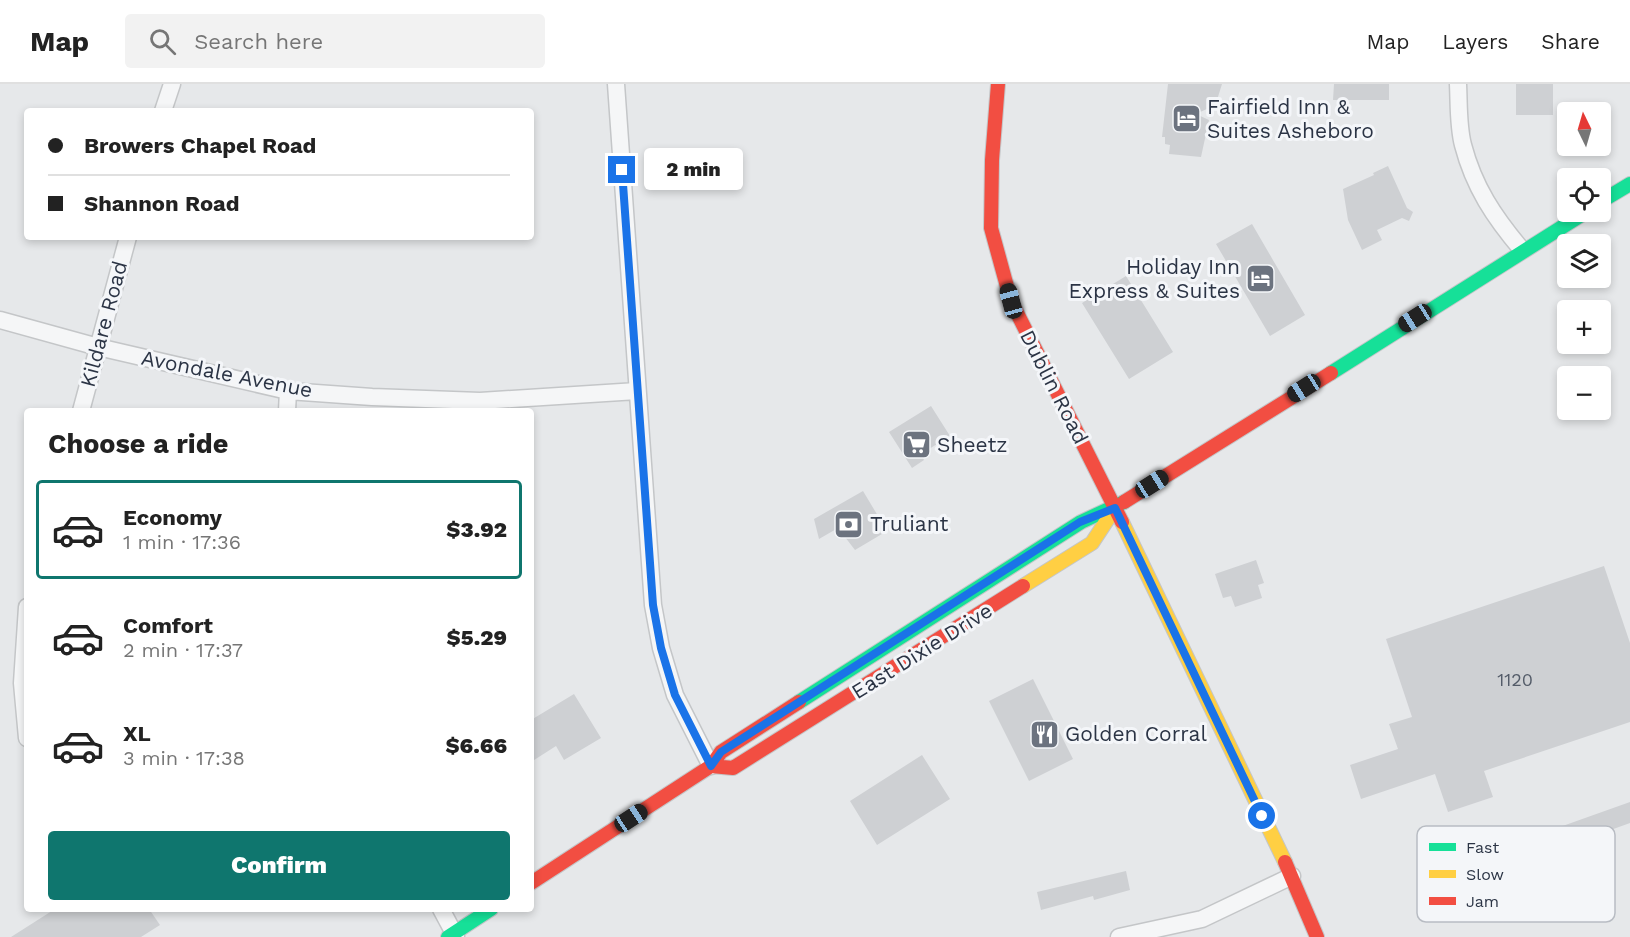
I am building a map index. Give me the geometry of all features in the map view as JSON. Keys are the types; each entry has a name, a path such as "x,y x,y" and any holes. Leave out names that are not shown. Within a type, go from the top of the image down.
{"main road":[{"name":"Dublin Road","path":"998,84 992,160 991,228 1009,294 1292,876 1317,937"},
{"path":"1611,195 1630,184"},
{"name":"East Dixie Drive","path":"534,881 711,766 721,752 891,642 1080,522 1115,508 1569,222"},
{"name":"East Dixie Drive","path":"711,766 733,768 1017,592 1092,543 1115,508"},
{"path":"452,936 487,912"}],"street":[{"path":"164,108 172,84"},
{"path":"616,84 653,605 661,648 675,695 711,766"},
{"path":"1458,84 1463,144 1481,194 1497,221 1522,250"},
{"name":"Kildare Road","path":"82,408 127,240"},
{"name":"Avondale Avenue","path":"0,320 98,347 288,391 480,401 637,391"},
{"path":"287,408 288,391"},
{"path":"24,653 22,683 24,705"},
{"path":"1119,937 1203,919 1292,876"},
{"path":"442,912 452,936"}],"building":[{"name":"Fairfield Inn & Suites Asheboro","path":"1168,84 1222,84 1217,100 1210,100 1211,107 1196,114 1209,120 1201,157 1169,154 1170,145 1165,144 1165,137 1162,137"},
{"path":"1334,84 1389,84 1389,100 1333,100"},
{"path":"1516,84 1553,84 1553,115 1516,115"},
{"path":"1388,166 1407,208 1413,212 1409,221 1402,218 1377,230 1382,240 1362,250 1348,220 1343,189"},
{"name":"Holiday Inn Express & Suites","path":"1252,224 1305,315 1270,336 1216,244"},
{"path":"1126,276 1173,352 1129,379 1082,303"},
{"name":"Sheetz","path":"931,406 950,436 921,454 924,460 912,468 889,432"},
{"name":"Truliant","path":"863,491 887,531 855,550 838,528 819,539 814,519"},
{"path":"1256,560 1264,583 1258,585 1262,598 1235,607 1231,596 1223,598 1215,574"},
{"path":"1604,566 1630,643 1630,722 1484,771 1493,797 1448,812 1435,774 1361,799 1350,765 1398,749 1389,724 1412,717 1386,639"},
{"path":"1033,679 1073,759 1029,781 989,701"},
{"path":"574,694 601,738 564,760 556,746 534,760 534,718"},
{"path":"922,755 950,799 877,845 850,801"},
{"path":"1630,802 1630,823 1615,828 1615,826 1563,826"},
{"path":"1126,871 1130,890 1094,900 1093,896 1041,910 1037,892"},
{"path":"50,912 151,912 160,925 141,937 11,937"}],"traffic: fast":[{"path":"1611,195 1630,184"},
{"path":"1331,373 1570,222"},
{"path":"799,702 1081,522 1124,502"},
{"path":"448,937 486,912"}],"traffic: slow":[{"path":"1023,586 1092,543 1115,508"},
{"path":"1122,522 1285,862"}],"traffic: jam":[{"path":"998,84 992,160 991,228 1011,301 1122,522"},
{"path":"1124,502 1331,373"},
{"path":"711,766 733,768 1023,586"},
{"path":"534,881 711,766 721,752 799,702"},
{"path":"1285,862 1317,937"}],"place":[{"name":"Fairfield Inn & Suites Asheboro","path":"1186,119"},
{"name":"Holiday Inn Express & Suites","path":"1261,279"},
{"name":"Sheetz","path":"916,445"},
{"name":"Truliant","path":"849,524"},
{"name":"Golden Corral","path":"1044,734"}],"route":[{"path":"622,170 653,605 661,648 675,695 711,766 721,752 891,642 1080,522 1115,508 1262,816"}]}
